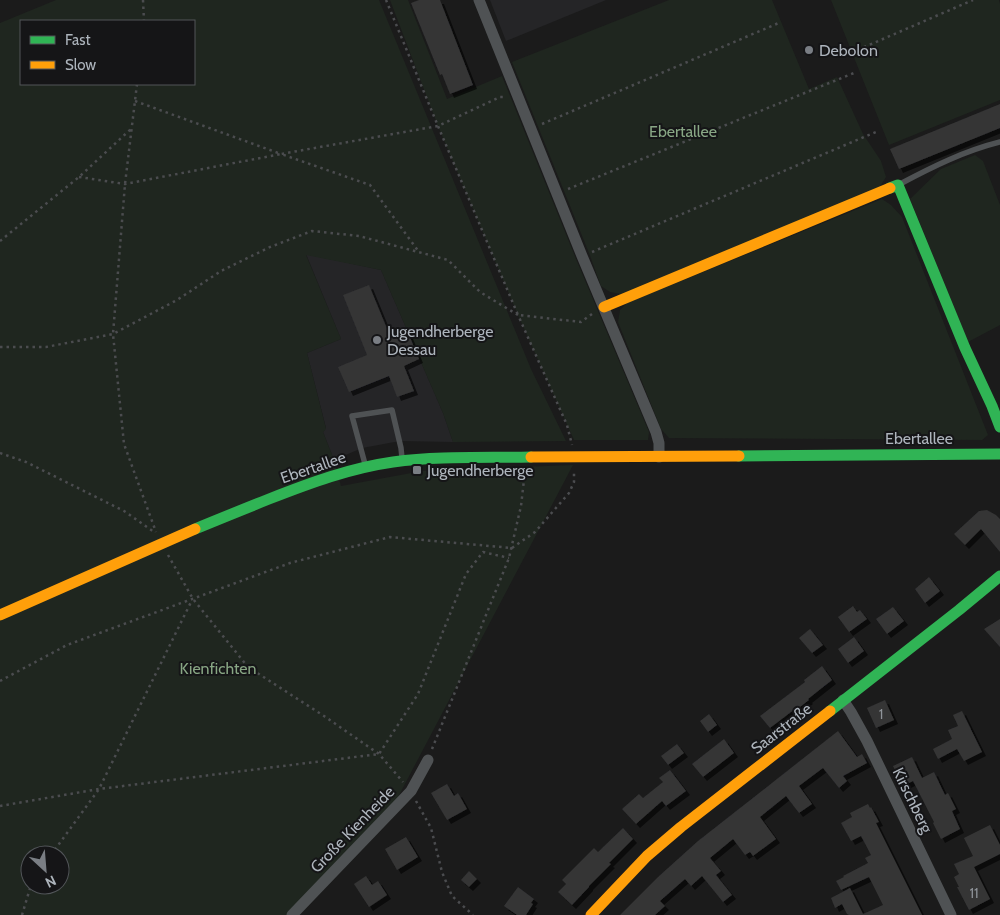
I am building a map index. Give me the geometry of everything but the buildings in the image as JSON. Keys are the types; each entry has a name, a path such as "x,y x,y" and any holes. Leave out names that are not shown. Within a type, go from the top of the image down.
{"street":[{"path":"479,0 582,256 656,432 659,456"},
{"path":"604,307 898,185 1000,428"},
{"name":"Ebertallee","path":"0,615 159,538 334,475 402,460 525,457 1000,454"},
{"name":"Saarstraße","path":"591,915 647,856 681,827 999,580"},
{"name":"Kirschberg","path":"843,700 867,741 951,915"},
{"name":"Große Kienheide","path":"292,915 410,791 428,760"}],"lane":[{"path":"898,185 931,168 978,148 1000,142"},
{"path":"365,467 352,416 392,410 402,460"}],"path":[{"path":"143,0 144,20"},
{"path":"0,681 67,645 290,563 390,538 512,548 535,532 569,493 574,482 572,444 567,425 518,315 386,0"},
{"path":"846,55 973,0"},
{"path":"531,128 781,22"},
{"path":"557,193 854,73"},
{"path":"137,85 113,334 124,444 159,538 193,599 248,667 379,754 410,791 431,828 442,872 452,896 473,915"},
{"path":"79,177 126,184 438,126 500,97 519,97"},
{"path":"135,101 370,185 419,252"},
{"path":"0,241 79,177 133,127"},
{"path":"582,256 876,132"},
{"path":"0,347 46,347 113,334 178,300 221,271 270,247 312,231 359,236 448,260 480,292 518,315 581,322 604,307"},
{"path":"0,453 26,462 124,511 159,538"},
{"path":"428,760 509,558 521,506 525,457"},
{"path":"148,538 159,538"},
{"path":"0,806 99,789 379,754 418,694 466,574 484,552 509,558"},
{"path":"58,845 99,789 193,599"},
{"path":"22,915 28,895"}],"shaded area":[{"path":"490,0 606,0 506,41"},
{"path":"306,254 381,270 443,413 453,442 400,441 362,448 334,460 323,432 326,428 307,353 341,339"}],"green space":[{"name":"Kienfichten","path":"56,0 379,0 531,369 566,441 453,442 443,413 381,270 306,255 341,339 307,353 326,429 323,432 334,460 341,486 422,471 573,465 397,799 287,915 0,915 0,23"},
{"path":"390,0 408,0 447,99 502,76 649,432 648,440 574,440 518,315 438,126"},
{"name":"Ebertallee","path":"669,0 772,0 809,89 837,77 863,134 881,161 886,177 879,188 621,294 610,292 601,286 512,62"},
{"path":"831,0 999,0 1000,100 889,145"},
{"path":"975,155 983,161 1000,205 1000,325 968,342 910,199 941,169"},
{"path":"882,199 891,205 902,217 988,435 982,440 669,438 661,429 618,322 620,310 627,303"}],"traffic: fast":[{"path":"890,188 898,185 965,348 1000,427"},
{"path":"739,456 1000,454"},
{"path":"195,529 315,482 377,465 427,459 531,457"},
{"path":"830,711 1000,576"}],"traffic: slow":[{"path":"604,307 890,188"},
{"path":"531,457 739,456"},
{"path":"0,615 195,529"},
{"path":"591,915 647,856 681,827 830,711"}],"place":[{"name":"Debolon","path":"809,50"},
{"name":"Jugendherberge Dessau","path":"377,340"},
{"name":"Jugendherberge","path":"417,470"}]}
